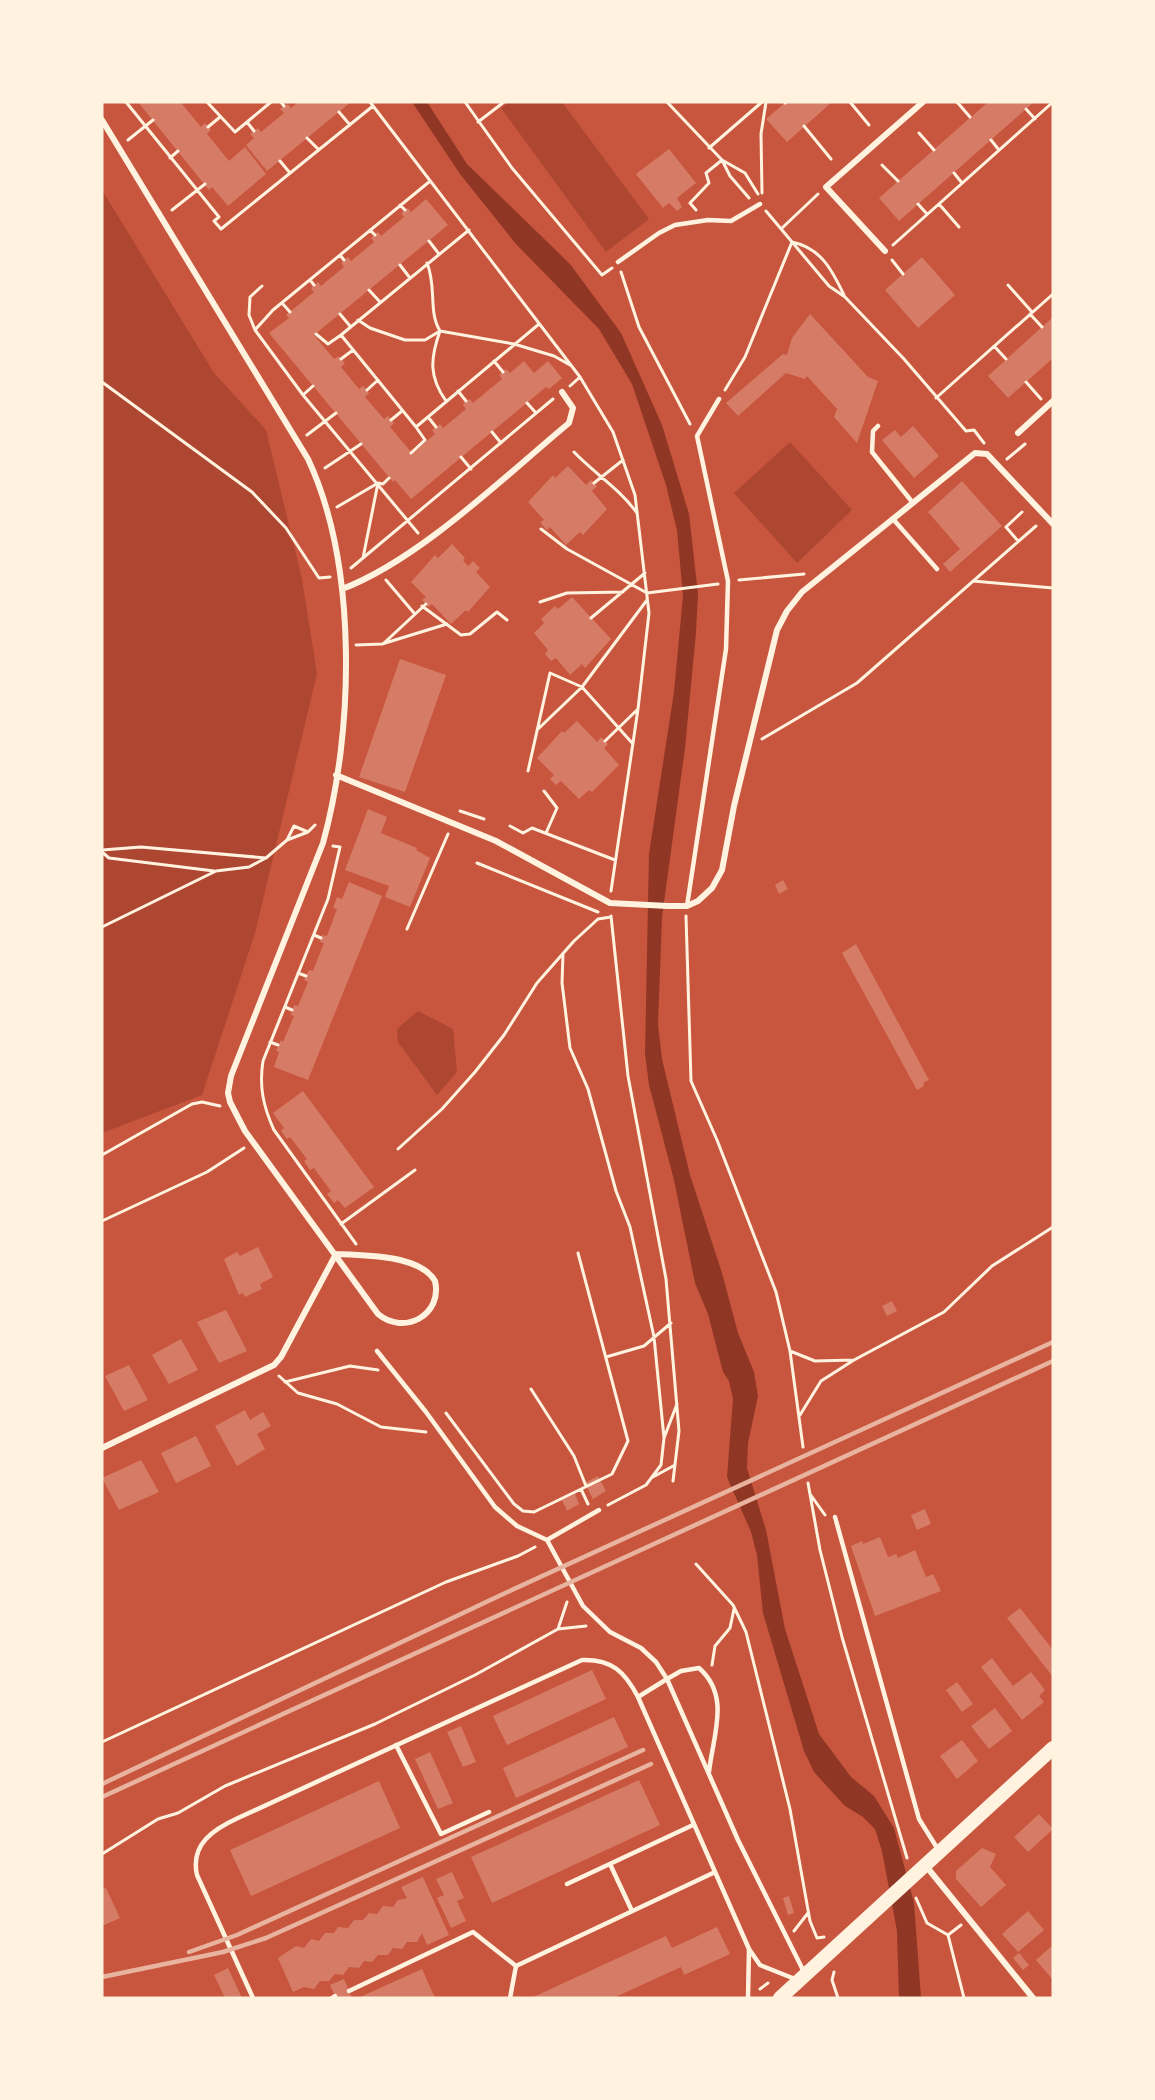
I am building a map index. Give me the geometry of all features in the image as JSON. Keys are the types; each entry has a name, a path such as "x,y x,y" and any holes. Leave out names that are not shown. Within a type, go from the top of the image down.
{"main road":[{"path":"780,1998 1053,1748"}],"street":[{"path":"885,251 826,187 923,102"},
{"path":"102,120 297,440 315,473 328,512 342,589 345,645 344,704 331,809 323,843 231,1076 228,1093 230,1102 253,1142 372,1306 385,1320 403,1325 413,1322 431,1307 437,1289 431,1273 424,1268 364,1255 336,1254"},
{"path":"342,589 379,571 425,541 569,423 573,408 562,392"},
{"path":"1018,433 1050,403"},
{"path":"336,776 496,841 610,903 687,906 698,901 712,888 722,870 734,806 777,630 802,592 969,455 987,454 1053,524"},
{"path":"102,1448 270,1368 281,1357 336,1254"},
{"path":"922,1869 1033,1998"}],"lane":[{"path":"618,262 659,233 675,225 705,221 731,221 760,201"},
{"path":"687,906 726,649 728,581 697,436 719,399"},
{"path":"878,426 873,430 872,452 913,503"},
{"path":"893,519 937,569"},
{"path":"377,1351 495,1507 517,1526 547,1540 583,1606 602,1626 641,1648 656,1662 667,1679 734,1832 802,1977"},
{"path":"547,1540 599,1510"},
{"path":"835,1517 919,1819 940,1852"},
{"path":"254,1998 197,1875 196,1859 201,1843 225,1824 582,1660 602,1660 620,1669 638,1697 713,1873 749,1949 760,1965 802,1977"},
{"path":"638,1697 681,1671 699,1668 709,1677 716,1688 718,1710 709,1772"},
{"path":"396,1745 441,1834 489,1812"},
{"path":"567,1884 693,1825"},
{"path":"610,1864 632,1911"},
{"path":"516,1966 713,1873"},
{"path":"349,1991 473,1932 516,1966"},
{"path":"748,1998 749,1949"},
{"path":"510,1998 516,1966"}],"path":[{"path":"126,102 219,217 214,221 221,229 373,106"},
{"path":"207,102 235,132 271,102"},
{"path":"281,102 284,106"},
{"path":"370,102 580,377 613,432 624,459 638,514 649,613 638,709 610,903 628,1076 657,1219 671,1323 679,1431 673,1481"},
{"path":"465,102 512,168 602,276 618,262 639,327 697,436"},
{"path":"478,122 504,102"},
{"path":"667,102 722,160 745,173 754,184 760,201 792,242 830,286 845,297 904,359 966,431 974,430 982,438 987,454"},
{"path":"709,148 762,102"},
{"path":"760,201 763,190 761,134 766,102"},
{"path":"850,102 869,125"},
{"path":"957,102 970,117"},
{"path":"903,274 885,251 1053,102"},
{"path":"1026,109 1035,119"},
{"path":"339,112 350,125"},
{"path":"208,127 220,117"},
{"path":"119,145 153,120"},
{"path":"247,123 254,131"},
{"path":"804,126 831,159"},
{"path":"919,132 933,150"},
{"path":"307,138 319,150"},
{"path":"991,140 1000,150"},
{"path":"170,158 178,151"},
{"path":"722,160 730,176 750,199 760,201"},
{"path":"705,221 690,203 709,183 706,173 722,160"},
{"path":"280,161 290,173"},
{"path":"882,165 898,181"},
{"path":"954,173 962,183"},
{"path":"255,330 282,303 429,182"},
{"path":"163,217 205,184"},
{"path":"781,229 826,187"},
{"path":"918,204 927,214"},
{"path":"939,204 959,227"},
{"path":"400,205 405,210"},
{"path":"370,230 375,235"},
{"path":"316,334 328,344 469,230"},
{"path":"429,241 439,254"},
{"path":"792,242 802,244 825,260 845,297"},
{"path":"719,399 745,357 792,242"},
{"path":"340,255 344,260"},
{"path":"427,263 434,285 433,320 440,331 432,357 432,371 437,388 446,401"},
{"path":"400,265 410,278"},
{"path":"310,280 314,285"},
{"path":"1008,285 1042,327"},
{"path":"262,286 250,297 249,315 255,330 303,395 425,541"},
{"path":"369,290 380,303"},
{"path":"936,398 1053,294"},
{"path":"282,303 290,312"},
{"path":"340,314 350,326"},
{"path":"358,321 370,328 405,340 425,340 440,331 514,344 554,356 572,366"},
{"path":"416,427 540,323"},
{"path":"340,335 425,440 411,453"},
{"path":"994,346 1006,359"},
{"path":"342,359 353,350"},
{"path":"494,362 502,372"},
{"path":"378,483 363,558 580,377"},
{"path":"367,390 378,380"},
{"path":"102,382 252,492 286,528 319,578 340,576"},
{"path":"1026,382 1050,403"},
{"path":"303,395 313,386"},
{"path":"458,391 466,401"},
{"path":"527,403 536,413"},
{"path":"391,420 402,411"},
{"path":"297,440 336,413"},
{"path":"428,417 436,427"},
{"path":"492,432 501,443"},
{"path":"315,473 361,444"},
{"path":"574,452 601,477 611,483 638,514"},
{"path":"461,457 471,469"},
{"path":"594,483 624,459"},
{"path":"328,512 378,483 383,484 389,478"},
{"path":"1018,541 1006,527 1022,512"},
{"path":"750,746 856,683 1036,526"},
{"path":"541,529 567,549 647,593 728,581 827,572"},
{"path":"367,555 414,613"},
{"path":"591,618 645,573"},
{"path":"973,581 1053,588"},
{"path":"540,602 567,593 623,592"},
{"path":"536,731 582,687 648,599"},
{"path":"382,644 424,605 461,635 470,634 496,612 507,620"},
{"path":"345,645 382,644 447,624"},
{"path":"528,771 550,673 582,687 616,728 633,744"},
{"path":"605,741 638,709"},
{"path":"544,791 556,808 546,833"},
{"path":"102,851 109,858 216,871 249,867 266,858 287,840 308,832 331,809"},
{"path":"453,809 484,819"},
{"path":"407,929 452,823"},
{"path":"287,840 294,826 308,832"},
{"path":"510,826 523,833 532,828 615,860"},
{"path":"323,843 340,847 328,899 263,1061 262,1096 266,1111 280,1138 364,1255"},
{"path":"102,851 141,848 266,858"},
{"path":"477,863 611,917"},
{"path":"102,927 216,871"},
{"path":"328,899 335,902"},
{"path":"687,906 691,1081 773,1282 790,1351 803,1447"},
{"path":"398,1149 442,1109 475,1072 504,1035 537,983 563,954 598,919 611,917"},
{"path":"314,935 321,938"},
{"path":"563,954 562,982 570,1048 588,1089 616,1191 630,1227 654,1337 664,1438 661,1465 646,1485 599,1510"},
{"path":"298,973 306,975"},
{"path":"285,1007 292,1010"},
{"path":"270,1042 279,1045"},
{"path":"102,1155 192,1104 202,1102 221,1106 230,1102"},
{"path":"280,1138 284,1135"},
{"path":"102,1221 207,1172 253,1142"},
{"path":"302,1170 307,1166"},
{"path":"341,1224 415,1170"},
{"path":"325,1202 331,1198"},
{"path":"799,1416 821,1381 854,1360 944,1312 992,1266 1053,1227"},
{"path":"446,1413 514,1504 523,1511 534,1512 612,1474 628,1441 578,1253"},
{"path":"606,1357 644,1346 671,1323"},
{"path":"790,1351 815,1361 854,1360"},
{"path":"285,1382 350,1366 369,1367 399,1379"},
{"path":"270,1368 298,1393 337,1404 381,1426 426,1432 445,1438"},
{"path":"531,1389 574,1456 586,1486"},
{"path":"664,1438 677,1403"},
{"path":"650,1479 675,1465"},
{"path":"808,1482 820,1550 842,1637 907,1858"},
{"path":"581,1489 593,1514"},
{"path":"809,1492 828,1518 835,1517"},
{"path":"102,1742 446,1582 518,1556 547,1540"},
{"path":"696,1564 734,1607 746,1632 790,1809 808,1911 817,1938 825,1937"},
{"path":"558,1629 572,1589"},
{"path":"709,1677 715,1647 730,1628 734,1607"},
{"path":"102,1854 158,1819 178,1813 225,1786 375,1724 475,1675 558,1629 602,1626"},
{"path":"916,1898 927,1923 948,1935 964,1998"},
{"path":"786,1939 808,1911"},
{"path":"948,1935 967,1920"},
{"path":"834,1968 832,1980 838,1998"},
{"path":"758,1991 768,1983"}],"shaded area":[{"path":"412,102 427,102 467,164 570,264 621,333 662,425 689,514 698,594 685,748 662,917 658,1025 662,1059 690,1175 722,1273 738,1333 754,1372 758,1396 748,1443 747,1468 766,1530 785,1629 819,1734 851,1777 874,1796 894,1828 914,1903 921,1998 899,1998 897,1931 882,1851 875,1829 863,1817 845,1806 814,1772 804,1751 763,1613 757,1555 751,1532 727,1477 733,1399 729,1381 723,1372 708,1314 695,1283 674,1180 649,1085 645,1054 649,854 674,692 683,596 677,530 666,485 632,384 599,329 516,244 460,174"},
{"path":"510,102 562,102 649,219 606,252 501,108"},
{"path":"102,190 214,373 266,430 302,579 317,674 255,933 202,1095 102,1133"},
{"path":"790,442 852,510 797,563 734,493"},
{"path":"418,1011 453,1029 457,1072 437,1095 398,1042 397,1029"}],"building":[{"path":"138,102 184,102 182,104 201,127 205,123 211,130 207,134 229,161 245,147 266,174 228,206 212,187 209,190"},
{"path":"298,102 351,102 267,171 246,145 254,138 250,134 258,128 261,132 284,113 280,109 288,104 291,108"},
{"path":"786,102 832,102 787,142 766,119"},
{"path":"988,102 1034,102 899,221 879,198"},
{"path":"669,149 696,183 677,198 682,207 677,211 669,203 663,208 636,174"},
{"path":"426,199 448,225 314,335 334,359 339,356 345,363 341,367 359,389 363,386 367,390 369,393 365,397 384,419 388,416 394,423 390,427 412,453 435,434 432,430 440,424 443,428 466,409 463,405 466,401 470,399 473,403 502,379 499,375 506,369 510,373 524,361 534,373 548,361 562,378 549,389 546,387 411,499 395,480 393,482 269,333 289,318 286,315 314,292 311,288 318,282 321,286 344,267 341,263 348,257 351,261 374,242 371,238 378,232 381,236 404,217 401,213 408,208 411,212"},
{"path":"922,257 955,295 918,328 885,290"},
{"path":"810,314 868,377 878,381 857,443 834,417 837,409 807,376 805,379 786,373 738,416 726,403 783,354 787,355 792,338"},
{"path":"1053,317 1053,358 1008,398 988,376"},
{"path":"913,426 939,456 914,478 882,440 895,430 901,437"},
{"path":"568,466 586,485 591,480 597,486 592,491 607,509 583,535 580,532 566,545 550,527 547,530 544,527 540,522 544,520 528,502 553,475 555,478"},
{"path":"962,481 1002,526 950,572 943,564 960,549 928,512"},
{"path":"452,544 465,558 463,560 468,566 473,561 480,568 476,572 490,587 468,612 466,610 451,624 432,604 428,607 422,600 426,597 411,582 435,555 438,558"},
{"path":"572,597 611,639 585,668 582,664 570,675 556,658 551,661 545,654 548,650 534,633 544,623 541,619 555,606 558,609"},
{"path":"400,659 446,675 405,792 359,777"},
{"path":"577,721 597,742 601,737 608,744 604,748 619,765 592,792 589,790 579,799 561,781 556,785 550,779 554,775 537,758 562,731 564,733"},
{"path":"368,809 387,817 381,833 417,848 416,850 430,858 410,907 385,897 389,886 345,870"},
{"path":"783,880 788,889 779,894 775,885"},
{"path":"349,882 382,896 308,1080 274,1067 279,1052 276,1051 281,1040 283,1042 294,1016 291,1015 294,1005 298,1006 308,982 304,980 309,970 313,971 324,943 320,942 322,935 327,936 337,909 333,908 337,897 342,899"},
{"path":"856,944 929,1080 917,1090 842,953"},
{"path":"303,1091 374,1187 345,1208 338,1200 334,1203 327,1194 331,1191 314,1168 310,1170 304,1161 307,1159 290,1137 287,1139 281,1131 284,1128 273,1113"},
{"path":"258,1247 273,1277 260,1284 262,1289 245,1297 243,1293 239,1295 224,1259 237,1252 240,1256"},
{"path":"892,1301 897,1311 887,1316 882,1306"},
{"path":"226,1310 247,1351 219,1363 197,1322"},
{"path":"181,1339 198,1370 169,1384 152,1355"},
{"path":"129,1365 148,1400 124,1411 105,1376"},
{"path":"245,1410 250,1420 263,1412 271,1426 257,1434 265,1449 237,1466 215,1426"},
{"path":"196,1436 211,1466 176,1483 161,1453"},
{"path":"141,1460 159,1492 119,1510 102,1478"},
{"path":"598,1476 606,1491 593,1499 585,1483"},
{"path":"575,1494 579,1504 567,1511 562,1500"},
{"path":"925,1509 931,1524 917,1530 911,1515"},
{"path":"880,1537 888,1557 896,1554 898,1558 915,1550 926,1577 933,1574 941,1591 875,1616 851,1546"},
{"path":"1020,1608 1053,1650 1053,1677 1007,1618"},
{"path":"992,1658 1013,1686 1031,1672 1045,1690 1039,1696 1044,1702 1022,1720 981,1667"},
{"path":"592,1670 606,1699 507,1745 493,1716"},
{"path":"957,1682 973,1704 962,1712 946,1690"},
{"path":"995,1708 1012,1731 989,1749 971,1726"},
{"path":"614,1717 628,1747 516,1798 503,1768"},
{"path":"461,1726 476,1762 463,1767 447,1732"},
{"path":"962,1740 978,1761 957,1779 940,1756"},
{"path":"430,1752 453,1803 438,1809 415,1759"},
{"path":"639,1780 660,1825 492,1903 471,1857"},
{"path":"379,1781 400,1828 251,1896 230,1850"},
{"path":"1039,1814 1053,1829 1028,1852 1014,1837"},
{"path":"982,1848 996,1854 990,1867 1006,1885 981,1907 956,1879 956,1871"},
{"path":"452,1872 464,1898 457,1901 466,1921 451,1928 437,1898 444,1895 436,1879"},
{"path":"423,1877 449,1935 427,1945 422,1933 417,1942 407,1942 402,1949 393,1948 388,1955 378,1955 372,1962 364,1961 359,1968 349,1967 343,1975 335,1974 329,1981 320,1981 314,1989 304,1987 293,1992 278,1958 296,1946 304,1948 311,1939 319,1941 325,1933 334,1933 338,1927 348,1928 354,1920 363,1920 369,1913 377,1914 383,1906 393,1907 398,1900 407,1898 401,1887"},
{"path":"106,1888 120,1918 102,1926 102,1889"},
{"path":"789,1896 794,1913 788,1915 783,1898"},
{"path":"1028,1911 1044,1930 1018,1952 1002,1934"},
{"path":"717,1927 730,1954 684,1975 681,1967 613,1998 531,1998 666,1936 672,1948"},
{"path":"1053,1945 1053,1980 1036,1960"},
{"path":"1019,1953 1029,1965 1023,1970 1013,1958"},
{"path":"228,1968 242,1998 225,1998 214,1975"},
{"path":"422,1969 435,1998 358,1998"},
{"path":"344,1979 352,1998 336,1998 330,1985"}],"railway":[{"path":"102,1784 501,1595 1053,1342"},
{"path":"102,1797 1053,1361"},
{"path":"189,1952 237,1935 643,1750"},
{"path":"102,1977 223,1952 266,1938 651,1764"}]}
